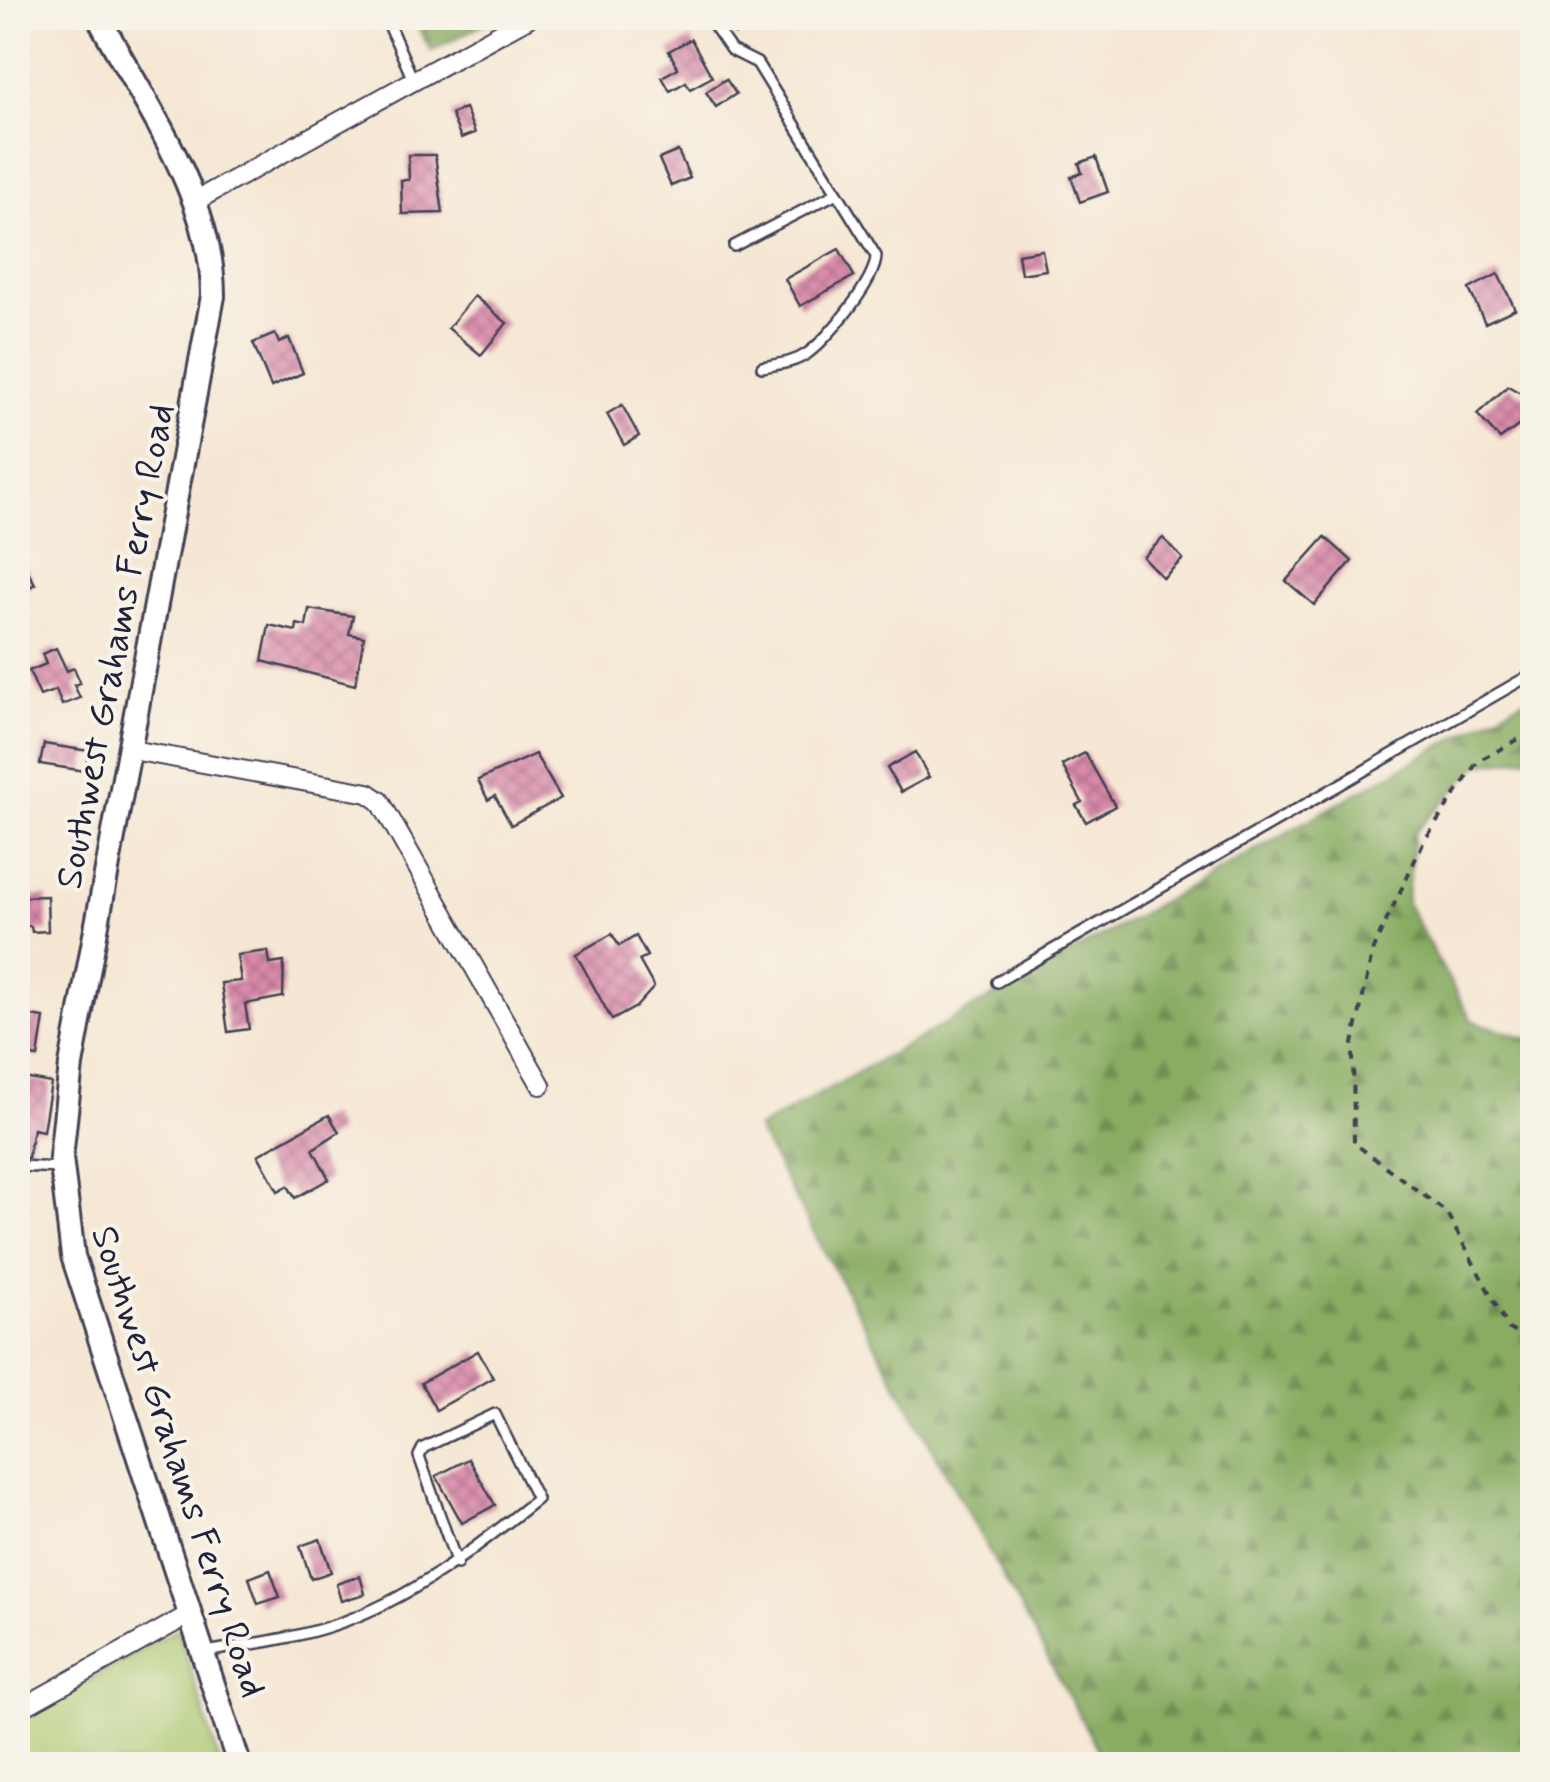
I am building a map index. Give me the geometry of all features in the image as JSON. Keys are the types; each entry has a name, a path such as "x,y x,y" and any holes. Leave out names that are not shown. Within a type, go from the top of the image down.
{"main road":[{"name":"Southwest Grahams Ferry Road","path":"99,18 195,202 211,250 213,296 72,1065 61,1168 68,1234 85,1300 240,1764"}],"street":[{"path":"195,202 528,18"},
{"path":"132,750 368,792 380,802 541,1085"},
{"path":"18,1710 190,1614"}],"lane":[{"path":"386,18 414,83"},
{"path":"709,18 731,50 756,63 872,246 876,266 863,290 811,352 793,362 762,368"},
{"path":"734,246 837,193"},
{"path":"997,982 1532,674"},
{"path":"18,1166 61,1168"},
{"path":"203,1652 336,1625 457,1564 538,1494 495,1414 423,1448 419,1456 457,1564"}],"path":[{"path":"1532,732 1478,761 1424,841 1373,949 1353,1044 1354,1143 1446,1212 1510,1329 1532,1343"}],"green space":[{"path":"413,18 494,18 431,51"},
{"path":"1532,695 1532,757 1479,764 1414,833 1406,903 1472,1021 1532,1040 1532,1764 1106,1764 757,1129"},
{"path":"178,1629 220,1764 18,1764 18,1720"}],"building":[{"path":"726,18 766,18 735,34"},
{"path":"691,39 712,77 690,89 686,82 670,91 662,77 678,68 669,51"},
{"path":"726,79 736,94 716,107 706,92"},
{"path":"465,108 475,133 461,138 451,114"},
{"path":"678,151 690,178 671,186 659,159"},
{"path":"408,155 435,155 443,213 402,214 401,180 409,180"},
{"path":"1096,157 1108,192 1080,202 1071,177 1082,173 1079,163"},
{"path":"839,249 854,276 800,306 785,279"},
{"path":"1042,250 1046,270 1021,274 1018,254"},
{"path":"1498,274 1515,309 1485,323 1469,289"},
{"path":"474,296 507,323 481,355 448,328"},
{"path":"275,334 279,343 289,338 303,373 271,387 253,343"},
{"path":"1508,386 1524,395 1532,394 1532,416 1500,439 1477,414"},
{"path":"622,405 639,436 624,445 607,414"},
{"path":"1325,537 1352,561 1314,605 1286,581"},
{"path":"1163,538 1183,559 1163,578 1143,557"},
{"path":"18,552 35,584 18,594"},
{"path":"309,609 353,616 349,634 364,637 355,685 262,661 269,625 296,631 297,624 306,626"},
{"path":"56,648 67,671 74,668 80,683 74,685 80,698 62,705 56,690 40,696 29,671 46,664 42,654"},
{"path":"44,744 89,751 85,771 40,764"},
{"path":"915,752 929,777 901,792 887,768"},
{"path":"1085,753 1115,806 1086,822 1076,805 1082,802 1062,765"},
{"path":"535,754 561,798 511,825 495,796 488,800 478,780"},
{"path":"47,896 48,931 32,932 31,926 23,926 22,897"},
{"path":"612,934 619,946 636,936 647,956 639,960 654,987 636,1007 612,1020 576,954"},
{"path":"268,951 270,964 284,962 283,997 245,1004 249,1029 228,1032 221,983 241,981 237,955"},
{"path":"18,1014 44,1018 38,1057 18,1054"},
{"path":"24,1078 51,1083 43,1131 33,1129 28,1158 18,1158 18,1091 22,1092"},
{"path":"329,1115 339,1132 313,1149 329,1179 295,1198 288,1186 278,1191 258,1155"},
{"path":"478,1351 493,1378 436,1410 421,1383"},
{"path":"469,1459 495,1505 462,1523 436,1476"},
{"path":"320,1539 331,1572 311,1579 300,1546"},
{"path":"270,1570 280,1597 258,1604 249,1578"},
{"path":"360,1576 365,1594 341,1601 336,1584"}]}
